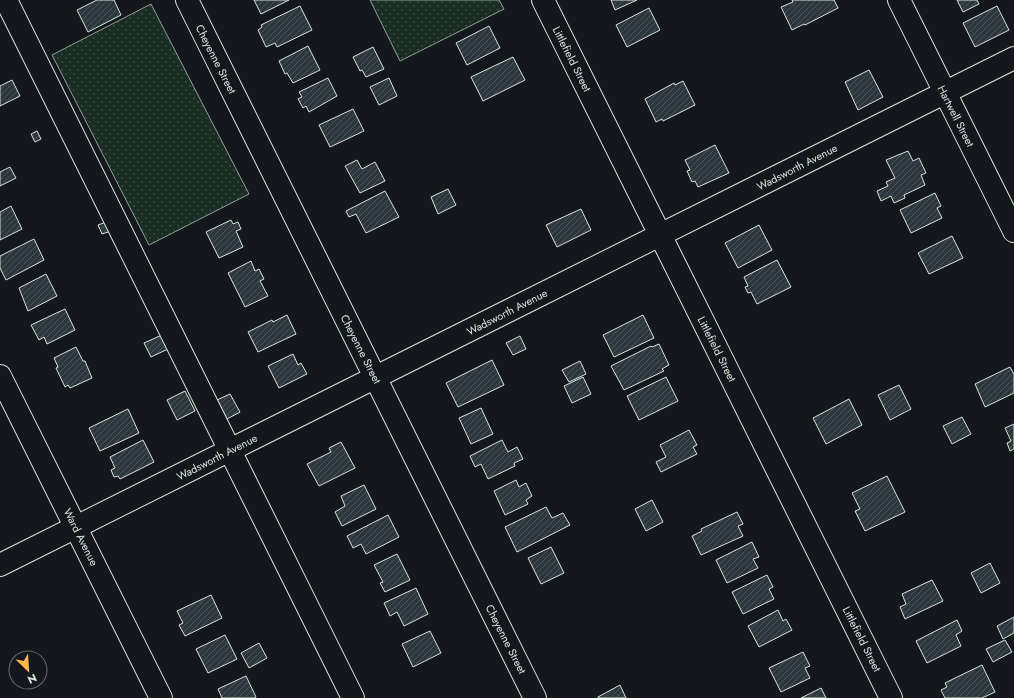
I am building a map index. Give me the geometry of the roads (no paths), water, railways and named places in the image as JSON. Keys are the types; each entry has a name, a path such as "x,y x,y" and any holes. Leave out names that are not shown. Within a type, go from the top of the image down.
{"street":[{"path":"6,0 353,698"},
{"name":"Cheyenne Street","path":"187,0 535,698"},
{"name":"Littlefield Street","path":"543,0 891,698"},
{"name":"Hartwell Street","path":"899,0 1014,231"},
{"name":"Wadsworth Avenue","path":"0,565 1014,58"},
{"name":"Ward Avenue","path":"0,376 161,698"}]}
